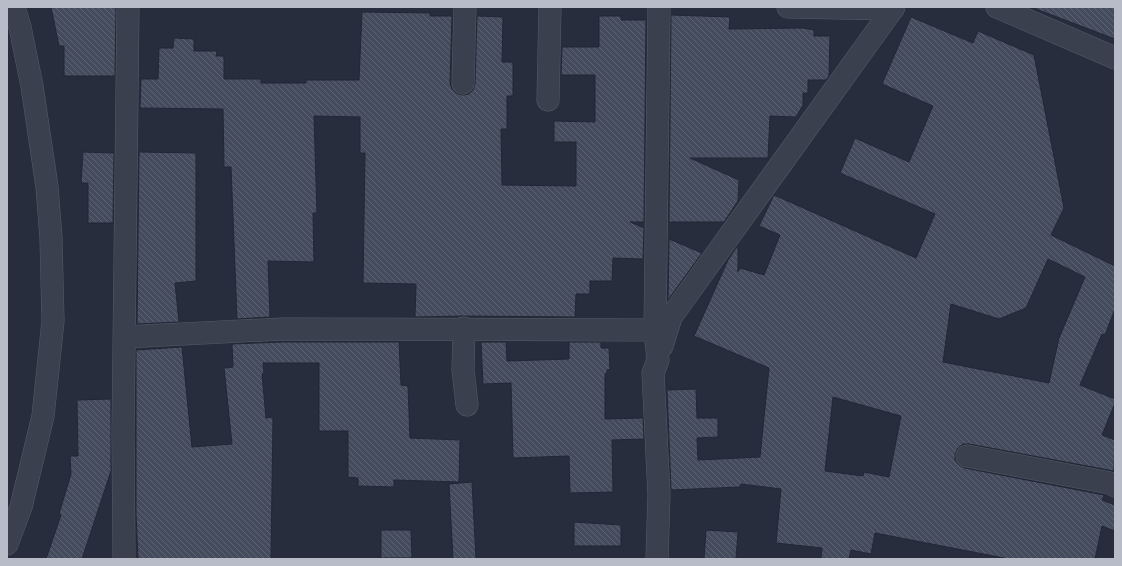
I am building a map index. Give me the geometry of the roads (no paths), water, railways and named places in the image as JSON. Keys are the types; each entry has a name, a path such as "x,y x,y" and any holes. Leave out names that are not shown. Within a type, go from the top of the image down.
{"street":[{"path":"7,544 21,507 43,416 53,321 52,238 47,187 32,86 20,27 14,7"},
{"path":"124,559 124,337 128,7"},
{"path":"463,83 465,7"},
{"path":"548,100 550,7"},
{"path":"658,7 655,330 658,360"},
{"path":"788,7 894,8"},
{"path":"997,7 1115,58"},
{"path":"657,559 659,495 653,373 671,317 894,8"},
{"path":"124,337 282,329 464,328 655,330"},
{"path":"464,328 463,370 467,405"},
{"path":"967,456 1110,483 1115,486"}]}
